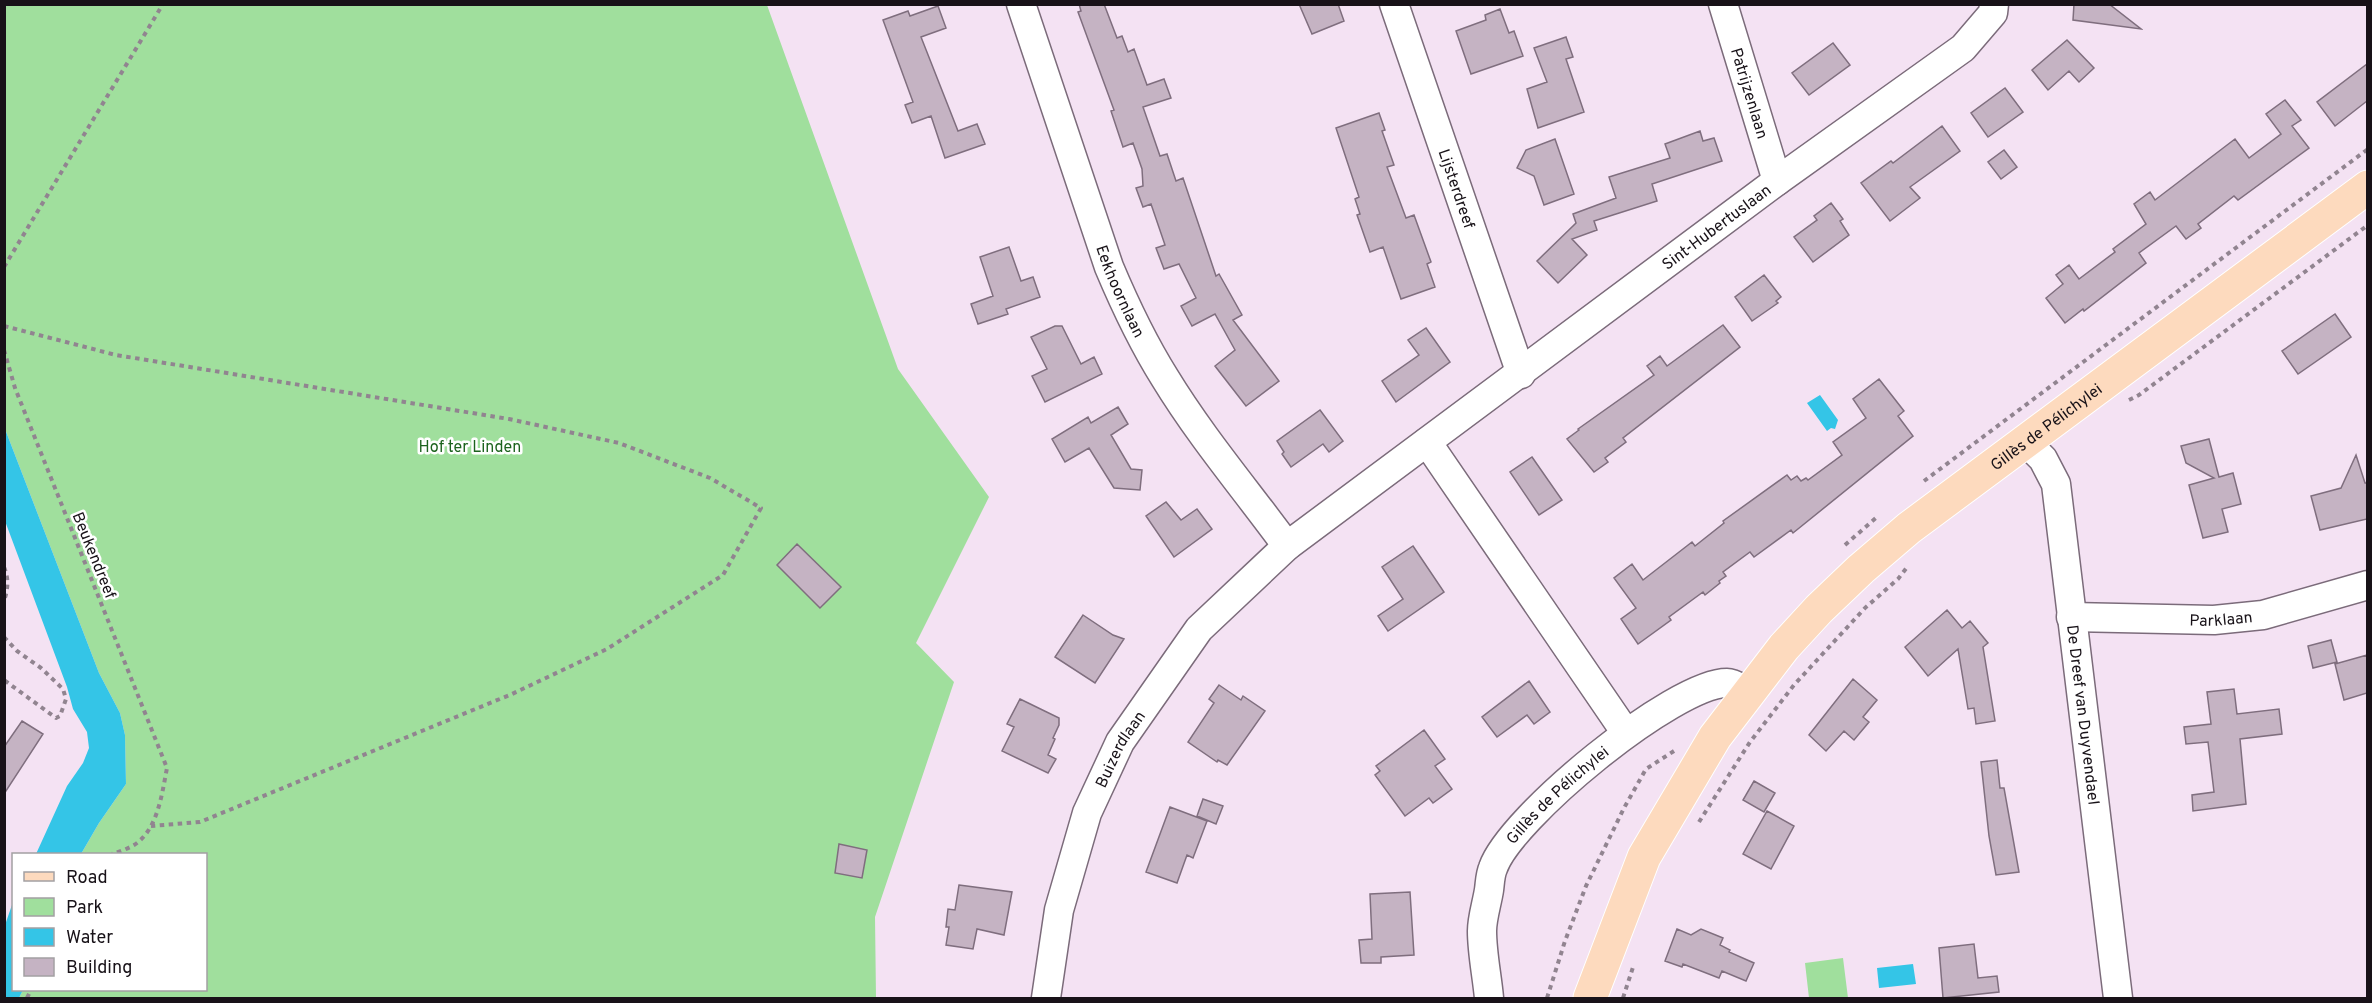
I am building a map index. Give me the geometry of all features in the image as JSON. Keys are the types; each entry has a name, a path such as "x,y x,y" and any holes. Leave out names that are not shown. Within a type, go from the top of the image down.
{"main road":[{"name":"Gillès de Pélichylei","path":"1590,999 1644,857 1715,737 1791,639 1861,568 1909,528 2367,187"}],"street":[{"name":"Eekhoornlaan","path":"1021,4 1109,267 1125,306 1159,369 1187,411 1287,546"},
{"name":"Lijsterdreef","path":"1394,4 1521,374"},
{"name":"Patrijzenlaan","path":"1723,4 1777,182"},
{"name":"Sint-Hubertuslaan","path":"1287,546 1777,182 1963,48 1993,13 1994,4"},
{"name":"De Dreef van Duyvendael","path":"2025,441 2043,459 2056,484 2118,999"},
{"path":"1427,442 1626,733"},
{"name":"Buizerdlaan","path":"1046,999 1059,910 1087,813 1120,742 1199,629 1287,546"},
{"name":"Parklaan","path":"2071,617 2214,620 2263,615 2367,585"},
{"name":"Gillès de Pélichylei","path":"1490,999 1482,930 1493,867 1510,839 1548,799 1626,733 1682,697 1727,683 1748,692"}],"path":[{"path":"4,267 162,4"},
{"path":"4,326 116,355 509,419 619,443 710,478 761,508 723,575 607,649 512,694 200,822 151,826 135,845 117,853"},
{"name":"Beukendreef","path":"4,350 15,388 167,768 161,799 151,826"},
{"path":"1695,827 1750,742 1794,685 1865,608 1898,579 1912,560"},
{"path":"4,567 8,575 8,587 4,601"},
{"path":"4,637 16,651 41,668 63,689 66,699 60,716 56,718 4,680"},
{"path":"1623,999 1637,955"}],"green space":[{"name":"Hof ter Linden","path":"5,5 767,5 898,369 989,497 916,643 954,682 875,917 876,998 19,998 22,991 207,991 207,853 82,853 126,784 125,735 120,713 99,673 5,429"},
{"path":"1843,958 1848,998 1809,998 1805,963"}],"water":[{"path":"1820,395 1838,420 1835,429 1831,428 1827,431 1807,403"},
{"path":"5,429 99,673 120,713 125,735 126,784 82,853 36,853 67,786 83,763 89,748 87,732 73,709 67,687 5,521"},
{"path":"12,905 12,991 22,991 19,998 5,998 5,925"},
{"path":"1913,964 1916,984 1879,988 1877,968"}],"building":[{"path":"1079,4 1104,4 1117,38 1122,36 1128,52 1134,49 1147,85 1164,79 1171,98 1143,107 1160,156 1167,154 1176,181 1183,178 1216,276 1219,274 1242,315 1233,320 1279,381 1246,406 1215,366 1235,350 1215,314 1192,326 1181,306 1196,298 1179,264 1164,269 1156,248 1165,245 1151,204 1143,207 1136,188 1143,186 1142,169 1133,143 1123,147 1111,111 1114,110 1078,12 1081,11"},
{"path":"1299,4 1338,4 1344,21 1312,34"},
{"path":"2074,4 2109,4 2141,29 2073,20"},
{"path":"938,6 946,28 921,37 958,131 977,124 985,144 945,158 931,116 912,123 905,105 913,102 883,20 908,11 910,16"},
{"path":"1500,9 1509,33 1514,31 1523,56 1471,74 1456,31 1486,20 1485,15"},
{"path":"1566,37 1573,57 1566,59 1584,112 1538,128 1527,89 1547,82 1534,48"},
{"path":"2067,40 2094,68 2079,82 2069,71 2048,90 2032,70"},
{"path":"1833,43 1850,65 1809,95 1792,73"},
{"path":"2367,64 2367,101 2335,126 2317,102"},
{"path":"2005,88 2023,112 1988,137 1971,113"},
{"path":"2285,100 2301,120 2292,126 2309,148 2238,200 2234,196 2198,224 2201,228 2186,239 2176,226 2139,253 2146,263 2065,323 2046,298 2063,284 2056,275 2069,265 2079,279 2115,252 2113,249 2146,224 2134,204 2150,192 2155,200 2235,139 2249,158 2281,134 2266,114"},
{"path":"1379,113 1385,130 1382,131 1394,165 1387,167 1406,218 1414,215 1431,262 1427,264 1435,287 1401,299 1383,247 1370,252 1357,215 1360,214 1355,199 1359,197 1336,128"},
{"path":"1942,126 1960,151 1910,187 1920,198 1890,221 1861,183 1891,161 1893,163"},
{"path":"1700,131 1703,141 1714,138 1722,161 1652,184 1657,201 1594,221 1597,230 1572,239 1587,255 1558,283 1537,261 1576,223 1573,214 1616,198 1609,177 1670,158 1665,144"},
{"path":"1555,139 1574,194 1544,205 1534,176 1517,168 1526,150"},
{"path":"2004,150 2017,167 2001,179 1988,162"},
{"path":"1831,203 1843,219 1840,221 1849,235 1813,262 1794,237 1817,220 1814,216"},
{"path":"1009,247 1021,281 1033,277 1040,297 1006,309 1008,314 978,324 971,304 993,296 980,257"},
{"path":"1764,275 1781,297 1776,301 1778,303 1752,321 1735,297"},
{"path":"2335,314 2351,337 2298,374 2282,351"},
{"path":"1723,325 1740,347 1623,438 1626,442 1605,458 1608,462 1594,472 1567,439 1654,375 1647,366 1660,356 1667,366"},
{"path":"1055,326 1062,326 1081,364 1094,357 1102,374 1045,402 1032,376 1047,369 1031,337"},
{"path":"1426,328 1450,362 1396,402 1382,381 1419,355 1408,340"},
{"path":"1879,379 1904,411 1898,416 1913,436 1793,533 1791,530 1754,557 1750,552 1723,572 1726,576 1719,581 1720,583 1705,595 1703,592 1669,617 1671,620 1638,644 1621,619 1636,608 1614,578 1632,564 1643,580 1692,542 1695,546 1724,523 1723,521 1787,475 1791,480 1797,476 1801,481 1806,478 1808,480 1842,455 1833,442 1866,418 1853,399"},
{"path":"1118,407 1128,424 1111,435 1131,469 1142,470 1140,490 1114,488 1089,448 1065,462 1052,439 1088,417 1091,423"},
{"path":"1320,410 1343,441 1329,452 1323,444 1291,467 1277,441"},
{"path":"2209,439 2219,477 2233,473 2241,504 2222,509 2228,532 2203,538 2189,485 2214,478 2186,463 2181,446"},
{"path":"2356,455 2365,483 2367,483 2367,519 2320,530 2311,496 2341,488"},
{"path":"1532,457 1562,500 1539,515 1510,472"},
{"path":"1166,502 1181,520 1197,509 1212,529 1174,557 1146,516"},
{"path":"797,544 841,587 820,608 777,565"},
{"path":"1413,546 1444,592 1388,631 1378,616 1403,599 1382,567"},
{"path":"1947,610 1962,628 1970,621 1988,643 1983,647 1995,721 1976,724 1974,708 1968,709 1958,649 1928,676 1905,647"},
{"path":"1083,615 1113,635 1124,639 1095,683 1055,657"},
{"path":"2331,640 2337,662 2313,668 2308,646"},
{"path":"2367,655 2367,693 2344,700 2335,664"},
{"path":"1853,679 1877,700 1863,717 1869,722 1854,740 1844,731 1826,751 1809,735"},
{"path":"1529,681 1550,712 1534,724 1527,715 1497,737 1482,717"},
{"path":"1219,685 1241,700 1243,696 1265,711 1227,765 1218,760 1217,762 1188,742 1214,703 1209,699"},
{"path":"2234,689 2237,714 2279,709 2282,734 2240,739 2246,804 2193,811 2192,795 2214,792 2208,742 2186,744 2184,727 2211,724 2207,692"},
{"path":"1020,699 1059,718 1059,725 1053,738 1055,739 1048,755 1056,759 1048,773 1002,751 1014,727 1007,724"},
{"path":"22,721 43,734 4,794 4,747"},
{"path":"1424,730 1445,759 1435,766 1452,789 1433,803 1429,798 1405,816 1375,775 1380,771 1376,766"},
{"path":"1997,760 2000,788 2004,788 2019,872 1996,875 1989,836 1981,762"},
{"path":"1754,781 1775,793 1764,812 1743,800"},
{"path":"1203,799 1223,806 1216,824 1197,816"},
{"path":"1170,807 1207,821 1193,858 1187,855 1177,883 1146,872"},
{"path":"1767,811 1794,826 1771,869 1743,854"},
{"path":"839,844 867,850 862,878 835,873"},
{"path":"959,885 1012,892 1004,935 977,929 973,949 946,945 949,927 946,927 948,909 955,910"},
{"path":"1410,892 1414,955 1381,957 1381,963 1361,963 1359,940 1372,939 1370,894"},
{"path":"1677,929 1691,935 1701,929 1723,938 1720,945 1730,950 1729,952 1754,963 1746,981 1722,971 1719,978 1683,964 1682,967 1665,961"},
{"path":"1974,944 1978,978 1997,976 1999,992 1943,998 1939,948"}]}
